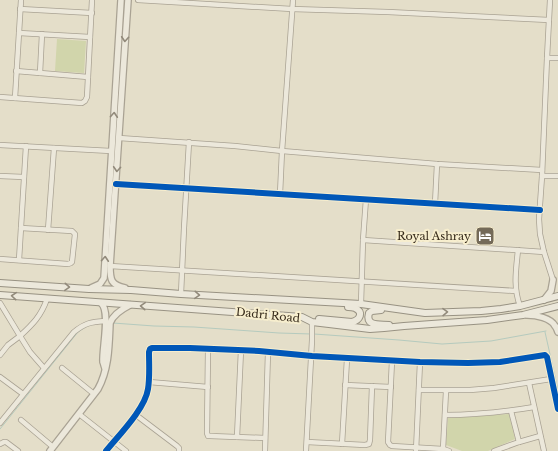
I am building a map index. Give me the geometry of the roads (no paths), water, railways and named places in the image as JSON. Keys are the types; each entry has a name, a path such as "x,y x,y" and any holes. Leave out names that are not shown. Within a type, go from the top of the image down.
{"main road":[{"name":"Dadri Road","path":"0,283 361,304 425,313 501,309 520,306 558,296"},
{"path":"45,286 46,299"},
{"name":"Dadri Road","path":"0,295 302,318 312,322 370,329 487,320 523,315 558,306"},
{"path":"302,318 352,322 360,318 359,312 356,308 328,303"},
{"path":"404,326 373,324 370,322 368,313 376,310 406,310"}],"street":[{"path":"15,98 21,0"},
{"path":"0,98 82,103 86,101 92,0"},
{"path":"89,289 100,284 104,278 121,0"},
{"path":"128,0 110,276 112,282 116,286 131,290"},
{"path":"138,0 292,9 549,20"},
{"path":"280,194 293,0"},
{"path":"550,0 539,219 540,234 544,252 558,288"},
{"path":"20,9 92,13"},
{"path":"19,33 90,37"},
{"path":"40,73 42,34"},
{"path":"547,58 558,58"},
{"path":"16,71 88,77"},
{"path":"119,138 254,147 282,151 542,173 558,176"},
{"path":"181,294 189,142"},
{"path":"0,145 112,151"},
{"path":"19,260 26,146"},
{"path":"48,230 54,148"},
{"path":"435,204 437,164"},
{"path":"0,176 24,177"},
{"path":"116,184 540,210"},
{"path":"361,304 366,200"},
{"path":"0,259 68,264 72,262 74,232 21,228"},
{"path":"363,240 544,252"},
{"path":"518,250 515,284 520,306"},
{"path":"110,266 516,291"},
{"path":"553,277 558,274"},
{"path":"544,300 551,291 553,277"},
{"path":"0,355 8,345 35,322 44,307 46,299"},
{"path":"101,302 104,307 105,321 103,361 105,368"},
{"path":"0,303 30,352 44,368"},
{"path":"21,420 52,449 94,394 102,380 108,362 111,320 119,312 130,305"},
{"path":"523,315 533,315 545,319 555,324 558,332"},
{"path":"0,423 74,332 83,325 91,322 105,321"},
{"path":"306,451 312,356 312,322"},
{"path":"106,451 136,415 146,400 149,382 149,352 152,348 241,350 347,359 468,363 500,362 545,355 547,358 558,409"},
{"path":"208,349 208,436 265,438"},
{"path":"237,437 241,350"},
{"path":"265,451 268,352"},
{"path":"342,444 347,359"},
{"path":"392,361 388,442 392,446 416,449 443,449 449,451"},
{"path":"416,449 420,362"},
{"path":"62,368 94,394"},
{"path":"0,377 23,394"},
{"path":"419,390 470,390 494,388 552,379"},
{"path":"149,382 208,387"},
{"path":"529,383 544,451"},
{"path":"345,385 391,387"},
{"path":"307,442 369,444 372,386"},
{"path":"443,449 446,390"},
{"path":"445,415 466,415 511,411 534,407"},
{"path":"511,411 519,442"},
{"path":"79,414 126,451"},
{"path":"136,415 177,446 179,451"},
{"path":"494,451 540,436"},
{"path":"0,444 6,442 18,451"}],"waterway":[{"path":"113,323 311,334"},
{"path":"0,429 78,332 87,326"},
{"path":"314,334 442,344 491,341 546,331"},
{"path":"545,332 558,390"}],"place":[{"name":"Royal Ashray","path":"485,236"}]}
